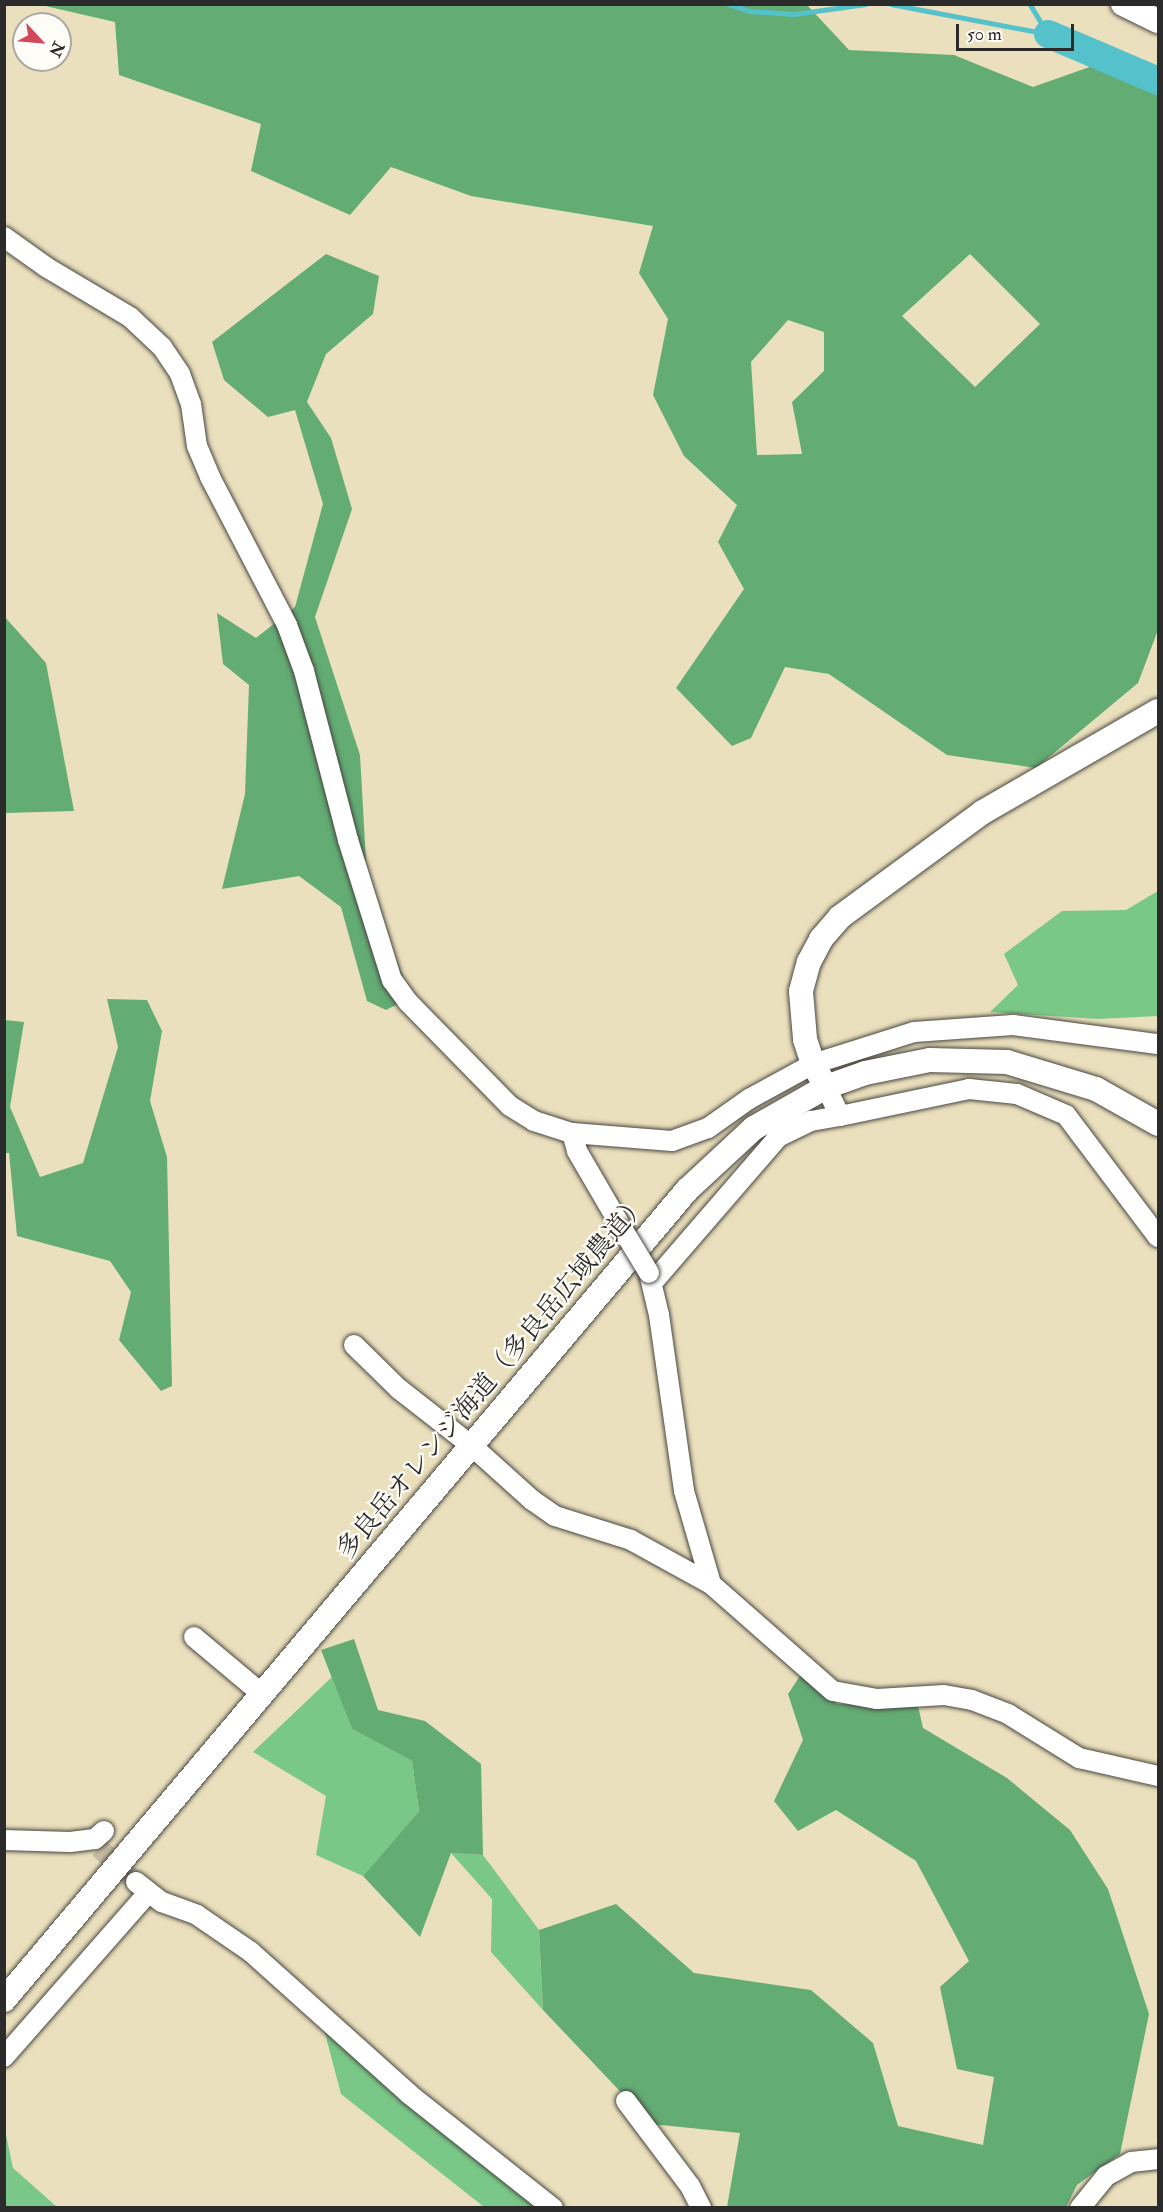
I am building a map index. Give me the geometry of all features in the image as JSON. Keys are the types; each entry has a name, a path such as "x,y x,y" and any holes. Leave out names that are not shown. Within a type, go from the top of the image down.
{"street":[{"path":"1124,4 1158,21"},
{"path":"4,237 46,267 130,317 162,347 180,374 190,404 197,446 210,477 287,625 304,671 348,840 392,980 408,1002 510,1106 534,1121 572,1133 672,1141 708,1128 749,1099 813,1064 914,1032 1013,1025 1158,1044"},
{"path":"840,1116 813,1064 805,1039 801,991 809,962 821,939 840,917 982,812 1158,711"},
{"name":"多良岳オレンジ海道（多良岳広域農道）","path":"4,2000 687,1190 754,1128 826,1087 865,1073 930,1060 1007,1062 1096,1089 1158,1124"},
{"path":"651,1278 778,1137 811,1121 969,1089 1017,1094 1066,1115 1158,1237"},
{"path":"572,1133 577,1151 651,1278 684,1491 711,1584"},
{"path":"354,1345 399,1389 472,1446 532,1500 555,1516 631,1540 711,1584 833,1691 877,1699 944,1695 972,1700 1008,1714 1079,1758 1158,1776"},
{"path":"194,1637 263,1695"},
{"path":"4,1840 99,1839"},
{"path":"4,2057 142,1888 197,1915 251,1952 409,2094 553,2208"},
{"path":"626,2101 690,2186 701,2208"},
{"path":"1080,2208 1106,2176 1131,2162 1158,2159"}],"green space":[{"path":"41,5 807,5 849,50 954,55 1033,87 1098,64 1158,92 1158,630 1138,683 1036,768 947,755 829,674 785,667 751,738 732,746 676,688 744,589 718,542 737,505 684,456 653,395 668,319 639,273 653,226 471,196 391,167 350,215 251,171 261,124 119,75 115,22","holes":["970,254 1040,324 975,387 902,316","788,320 824,332 824,371 792,402 802,454 757,455 751,362"]},
{"path":"326,254 379,276 373,314 326,354 307,402 331,438 352,509 315,617 360,755 367,878 405,983 402,1002 386,1010 367,1001 341,907 299,876 222,889 245,794 249,685 223,664 217,613 256,638 295,607 323,504 295,410 268,417 224,380 212,342"},
{"path":"4,616 46,663 74,811 5,813"},
{"path":"1158,891 1158,1016 1098,1019 990,1012 1018,985 1004,954 1062,911 1126,910"},
{"path":"107,999 147,1000 162,1031 150,1101 167,1157 172,1386 161,1391 119,1340 131,1292 110,1261 17,1236 9,1153 5,1153 5,1020 24,1022 10,1107 40,1177 83,1163 118,1047"},
{"path":"354,1639 378,1710 425,1721 481,1764 483,1855 451,1853 420,1937 363,1876 419,1811 412,1761 352,1729 321,1650"},
{"path":"802,1673 837,1704 918,1706 923,1728 1007,1778 1070,1830 1108,1889 1149,2014 1120,2154 1077,2185 1066,2207 727,2207 740,2133 651,2124 543,2010 539,1930 616,1904 694,1973 811,1990 873,2043 898,2126 983,2145 994,2077 957,2069 940,1987 969,1961 916,1861 836,1810 798,1831 774,1801 803,1740 788,1694"},
{"path":"332,1677 352,1729 412,1761 419,1811 363,1876 316,1855 326,1796 253,1752"},
{"path":"451,1853 483,1855 539,1930 543,2010 491,1952 492,1899"},
{"path":"322,2022 543,2207 484,2207 341,2094"},
{"path":"4,2125 13,2168 57,2207 5,2207"}],"waterway":[{"path":"728,4 749,11 794,14 865,4"},
{"path":"891,4 1048,34"},
{"path":"1030,4 1048,34"},
{"path":"1048,34 1158,81"}],"tunnel":[{"path":"99,1848 136,1882"}]}
